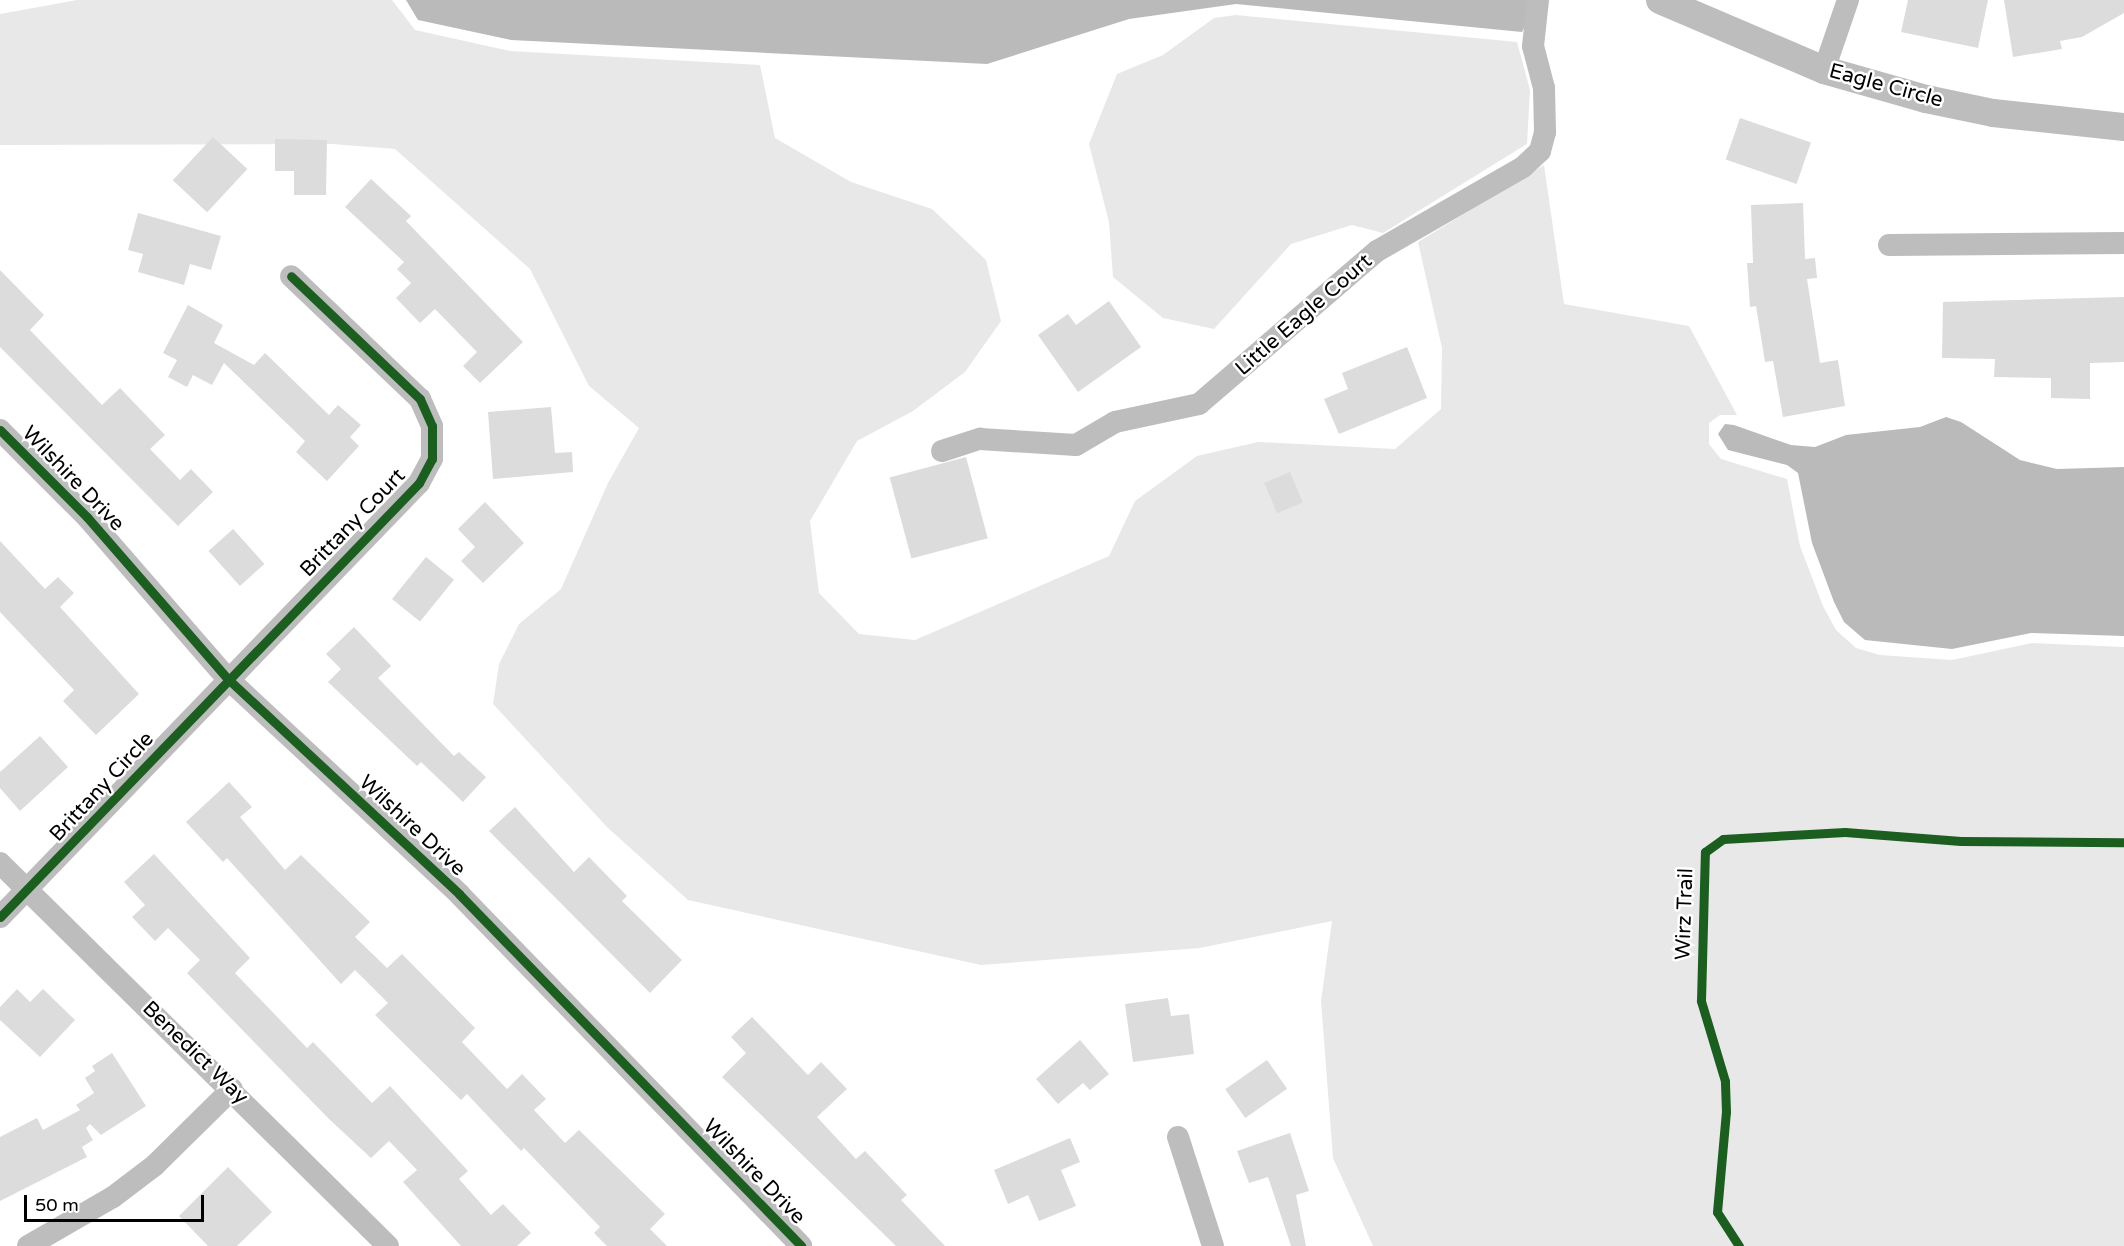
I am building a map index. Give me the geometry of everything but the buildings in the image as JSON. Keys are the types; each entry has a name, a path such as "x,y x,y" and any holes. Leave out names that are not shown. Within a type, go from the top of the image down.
{"street":[{"name":"Little Eagle Court","path":"942,451 980,439 1076,445 1115,422 1199,404 1377,251 1523,166 1540,151 1545,132 1544,88 1533,46 1538,0"},
{"name":"Eagle Circle","path":"1660,0 1824,70 1993,113 2124,127"},
{"path":"1824,70 1848,0"},
{"path":"1888,245 2124,243"},
{"name":"Brittany Court","path":"228,679 419,483 432,459 432,426 420,399 291,276"},
{"name":"Wilshire Drive","path":"0,430 87,516 228,679 459,894 801,1246"},
{"name":"Brittany Circle","path":"0,917 29,891 228,679"},
{"name":"Benedict Way","path":"0,862 232,1089 388,1246"},
{"path":"28,1246 113,1197 155,1165 232,1089"},
{"path":"1178,1137 1213,1246"}],"shaded area":[{"path":"77,0 392,0 415,30 510,51 760,65 775,138 851,182 932,209 986,260 1001,321 965,372 913,411 857,441 810,521 819,593 859,634 915,640 1109,556 1135,501 1197,456 1258,442 1395,449 1441,409 1442,348 1418,242 1544,165 1564,304 1689,326 1737,415 1720,415 1709,423 1709,444 1721,459 1787,479 1800,546 1823,606 1836,630 1856,648 1880,655 1952,660 2032,643 2124,647 2124,1246 1373,1246 1333,1158 1321,1001 1332,921 1200,948 981,965 688,900 608,828 493,704 499,664 519,624 561,589 608,483 639,428 589,386 530,269 395,149 332,144 0,145 0,14"},
{"path":"406,0 1533,0 1537,2 1522,32 1236,4 1129,19 987,64 511,40 418,20"},
{"path":"1236,15 1517,42 1530,90 1527,144 1383,233 1352,225 1291,244 1214,329 1163,318 1113,277 1109,222 1089,144 1117,74 1163,55 1214,18"},
{"path":"1946,417 1961,422 2020,460 2057,469 2124,467 2124,636 2031,633 1952,649 1865,640 1844,622 1834,602 1812,543 1798,473 1787,465 1728,450 1718,434 1725,424 1734,425 1791,445 1815,447 1846,435 1920,427"}],"cycle path":[{"path":"0,917 419,483 432,459 432,426 420,399 291,276"},
{"path":"0,430 87,517 228,679 459,894 801,1246"},
{"name":"Wirz Trail","path":"1739,1246 1717,1212 1726,1112 1725,1081 1701,1001 1705,852 1723,839 1845,832 1961,841 2124,842"}]}
